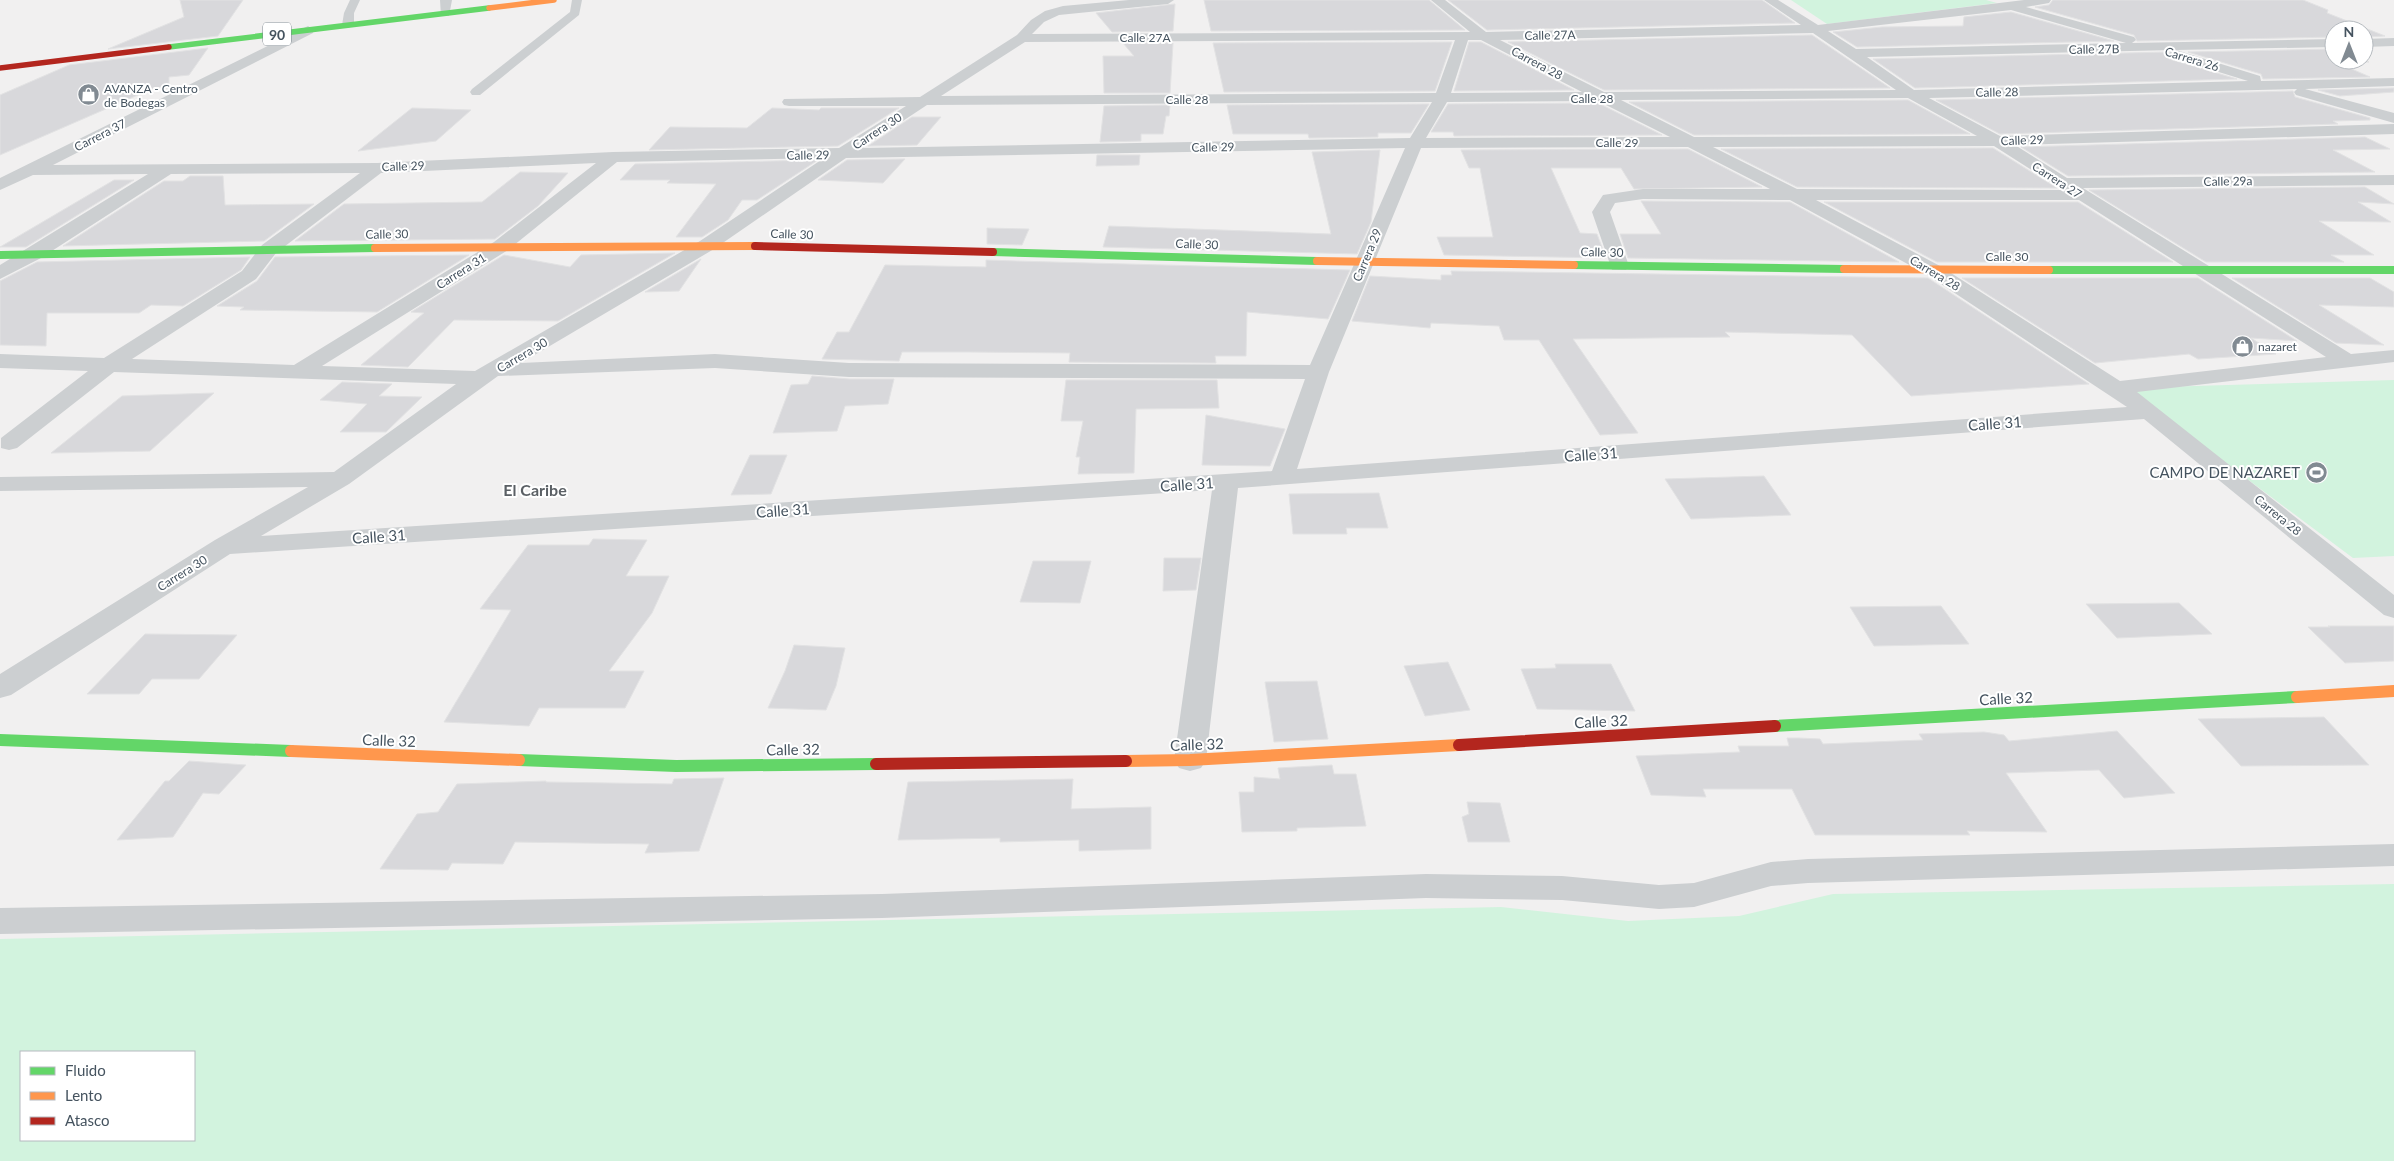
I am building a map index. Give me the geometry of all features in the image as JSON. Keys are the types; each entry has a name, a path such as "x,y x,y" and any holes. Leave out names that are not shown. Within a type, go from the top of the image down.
{"main road":[{"name":"90","path":"0,68 554,0"},
{"name":"Calle 30","path":"0,255 269,249 707,245 1363,262 1619,266 1933,270 2394,270"},
{"name":"Calle 32","path":"0,740 676,766 1190,760 2394,691"}],"street":[{"path":"444,13 446,0"},
{"name":"Carrera 30","path":"0,688 224,546 340,480 488,374 707,245 841,154 1022,38 1040,17 1047,13 1063,10 1168,0"},
{"name":"Carrera 28","path":"1437,0 1482,36 1793,194 1933,270 2116,388 2149,412 2394,609"},
{"name":"Carrera 27","path":"1770,0 1853,53 1911,94 1997,141 2345,360"},
{"name":"Carrera 26","path":"1991,0 2276,86 2394,118"},
{"name":"Calle 27A","path":"1022,38 1482,36 1816,29 2011,6 2045,0"},
{"name":"Carrera 37","path":"0,185 308,30"},
{"name":"Carrera 29","path":"1282,478 1318,372 1363,262 1415,143 1442,98 1463,36"},
{"path":"2374,43 2394,42"},
{"name":"Calle 27B","path":"1853,53 2324,43"},
{"path":"2271,44 2308,59"},
{"path":"2374,45 2394,52"},
{"path":"2335,71 2363,82"},
{"name":"Calle 28","path":"789,102 1602,98 1911,94 2394,82"},
{"name":"Calle 29","path":"31,170 377,168 613,157 1415,143 1997,141 2394,129"},
{"name":"Carrera 31","path":"300,371 501,246 613,157"},
{"path":"0,273 34,254 169,168"},
{"path":"9,443 110,364 249,275 269,249 377,168"},
{"name":"Calle 29a","path":"2062,183 2394,180"},
{"path":"1619,266 1601,212 1609,199 1644,194 2080,195"},
{"path":"2116,388 2345,360 2394,356"},
{"path":"0,361 300,371 488,374 715,361 848,370 1318,372"},
{"name":"Calle 31","path":"224,546 1226,482 2149,412"},
{"path":"0,484 340,480"},
{"path":"1190,760 1226,482"}],"lane":[{"path":"348,25 348,13 355,0"},
{"path":"476,92 575,13 577,0"},
{"path":"0,921 882,906 1426,886 1562,888 1659,896 1694,895 1771,874 1808,870 2394,855"}],"green space":[{"path":"1791,0 1986,0 1997,3 1827,24"},
{"name":"CAMPO DE NAZARET","path":"2394,380 2394,556 2353,558 2125,388"},
{"path":"2394,884 2394,1161 0,1161 0,939 1501,907 1628,921 1739,916 1833,894"}],"building":[{"path":"180,0 243,0 218,36 108,49 184,17"},
{"path":"1204,0 1429,0 1465,30 1211,31"},
{"path":"1448,0 1762,0 1795,23 1487,30"},
{"path":"2053,0 2303,0 2328,10 2327,13 2345,20 2324,20 2324,37 2137,41 2134,35 2035,7 2049,5"},
{"path":"1175,4 1173,31 1112,32 1096,13"},
{"path":"2011,12 2114,41 1857,47 1833,32 1882,27 1963,26 1964,17"},
{"path":"2374,32 2385,36 2374,37"},
{"path":"1812,35 1890,88 1604,90 1508,42"},
{"path":"1452,42 1435,91 1224,92 1213,43"},
{"path":"1469,42 1481,42 1574,90 1454,91"},
{"path":"1123,43 1173,43 1170,93 1104,93 1103,56 1134,56"},
{"name":"AVANZA - Centro de Bodegas","path":"208,48 189,75 169,77 169,88 154,88 0,155 0,95 69,65"},
{"path":"2324,49 2324,70 2354,70 2370,77 2263,79 2261,74 2188,52"},
{"path":"2168,52 2166,55 2169,59 2237,79 1915,88 1873,59"},
{"path":"2394,88 2394,92 2340,96 2318,90"},
{"path":"2293,91 2295,97 2370,118 2370,120 2333,121 2338,124 2000,134 1936,100"},
{"path":"1908,100 1970,134 1694,135 1629,102"},
{"path":"1598,103 1662,135 1454,136 1453,132 1431,132 1448,104"},
{"path":"1429,104 1411,133 1378,133 1378,137 1309,138 1308,134 1233,134 1227,105"},
{"path":"1170,105 1169,116 1166,116 1163,134 1141,134 1141,141 1100,142 1104,106"},
{"path":"412,108 471,110 436,141 358,151"},
{"path":"772,108 819,110 821,108 899,108 838,146 649,150 670,127 747,128"},
{"path":"912,117 941,117 917,145 868,146"},
{"path":"2365,137 2390,149 2333,150 2375,172 2068,176 2021,147"},
{"path":"1993,148 2057,188 1797,187 1721,149"},
{"path":"1688,149 1762,187 1634,189 1621,168 1551,168 1580,233 1597,234 1606,258 1444,255 1437,237 1493,237 1480,168 1469,168 1461,150"},
{"path":"1380,150 1371,222 1357,254 1103,247 1109,226 1331,234 1312,152"},
{"path":"1097,155 1140,155 1139,165 1096,166"},
{"path":"905,159 883,183 818,180 847,160"},
{"path":"818,160 757,200 742,200 728,220 702,237 676,237 716,184 667,183 670,180 620,180 635,164"},
{"path":"520,172 568,173 538,206 495,239 295,241 344,204 482,202"},
{"path":"190,176 223,176 225,205 314,204 264,241 63,246 164,181 183,181"},
{"path":"114,180 134,180 26,247 0,247"},
{"path":"2365,187 2394,204 2358,202 2391,222 2319,221 2374,255 2331,255 2344,262 2206,262 2089,190"},
{"path":"1641,201 1790,202 1899,262 1628,258 1620,234 1661,234"},
{"path":"1824,202 2078,202 2173,262 1937,262"},
{"path":"987,228 1029,229 1022,245 987,244"},
{"path":"675,253 558,321 454,320 408,367 361,365 424,313 411,312 504,255 570,267 581,255"},
{"path":"469,255 377,312 240,310 244,307 217,306 257,281 275,257"},
{"path":"250,257 241,270 183,306 151,305 139,313 47,313 46,346 0,345 0,281 37,262"},
{"path":"701,259 679,291 645,292"},
{"path":"986,260 1350,270 1328,319 1247,312 1246,356 1215,356 1216,363 1069,362 1070,353 902,352 899,361 822,359 837,332 849,332 885,265 986,267"},
{"path":"1451,271 1928,278 2089,384 1911,396 1852,335 1725,332 1730,337 1573,339 1638,433 1600,435 1539,340 1504,340 1499,326 1431,323 1430,328 1352,321 1370,276 1441,280 1441,275 1452,275"},
{"path":"1962,278 2198,278 2297,341 2251,338 2276,354 2198,359 2189,354 2095,363"},
{"path":"2232,278 2370,278 2394,292 2394,307 2319,305 2384,345 2336,343"},
{"path":"812,376 849,379 894,379 888,404 845,406 837,431 773,433 791,385 808,384"},
{"path":"1066,380 1217,380 1219,408 1136,409 1134,473 1078,474 1080,457 1076,457 1083,421 1061,421"},
{"path":"342,382 392,384 379,396 422,397 386,432 340,432 367,404 320,400"},
{"path":"214,393 150,451 51,453 122,396"},
{"path":"1206,415 1285,429 1270,466 1202,465"},
{"path":"750,455 787,455 771,494 731,495"},
{"path":"1764,476 1791,515 1691,519 1665,479"},
{"path":"1379,493 1388,528 1346,528 1347,534 1293,534 1289,494"},
{"path":"593,539 647,540 626,576 669,576 652,613 609,671 644,671 625,708 539,708 529,726 444,722 511,610 480,609 528,545 589,545"},
{"path":"1164,558 1201,558 1196,590 1163,591"},
{"path":"1033,561 1091,561 1080,603 1020,602"},
{"path":"2179,603 2212,634 2117,638 2086,604"},
{"path":"1941,606 1969,644 1874,646 1850,607"},
{"path":"2328,626 2394,626 2394,661 2345,663 2308,627 2330,627"},
{"path":"145,634 237,635 199,679 152,679 139,694 87,694"},
{"path":"794,645 845,648 836,686 826,710 768,708 785,671"},
{"path":"1448,662 1470,710 1425,716 1404,666"},
{"path":"1555,664 1611,664 1635,711 1537,709 1521,669 1556,668"},
{"path":"1317,681 1328,739 1274,742 1265,682"},
{"path":"2324,717 2369,765 2241,766 2198,719"},
{"path":"2117,731 2175,793 2124,798 2099,770 2006,773 2047,832 1967,831 1970,835 1815,835 1792,789 1703,789 1706,797 1651,795 1636,756 1740,752 1738,746 1789,746 1787,738 1820,739 1823,744 1923,740 1919,734 1984,732 2004,735 2009,741"},
{"path":"189,761 246,765 219,794 203,793 173,837 117,840 165,781 169,781"},
{"path":"1332,765 1334,774 1356,774 1366,826 1297,828 1297,831 1242,832 1239,792 1254,792 1254,777 1280,779 1278,768"},
{"path":"724,778 699,851 645,853 649,844 515,842 503,864 452,863 448,870 380,869 417,814 438,812 457,784 546,781 672,784 674,779"},
{"path":"1073,779 1071,809 1151,807 1151,849 1079,851 1079,840 1000,842 1000,838 898,840 908,782"},
{"path":"1467,802 1500,803 1510,842 1468,842 1462,817 1469,814"}],"traffic: fast":[{"path":"169,47 489,8"},
{"path":"0,255 375,248"},
{"path":"993,252 1317,261"},
{"path":"1574,265 1844,269"},
{"path":"2049,270 2394,270"},
{"path":"1775,726 2297,697"},
{"path":"0,740 291,751"},
{"path":"519,760 676,766 876,764"}],"traffic: slow":[{"path":"489,8 554,0"},
{"path":"375,248 755,246"},
{"path":"1317,261 1574,265"},
{"path":"1844,269 2049,270"},
{"path":"2297,697 2394,691"},
{"path":"1126,761 1190,760 1459,745"},
{"path":"291,751 519,760"}],"traffic: jam":[{"path":"0,68 169,47"},
{"path":"755,246 993,252"},
{"path":"1459,745 1775,726"},
{"path":"876,764 1126,761"}],"place":[{"name":"AVANZA - Centro de Bodegas","path":"88,95"},
{"name":"nazaret","path":"2242,346"},
{"name":"CAMPO DE NAZARET","path":"2316,472"}],"district":[{"name":"El Caribe","path":"535,489"}]}
